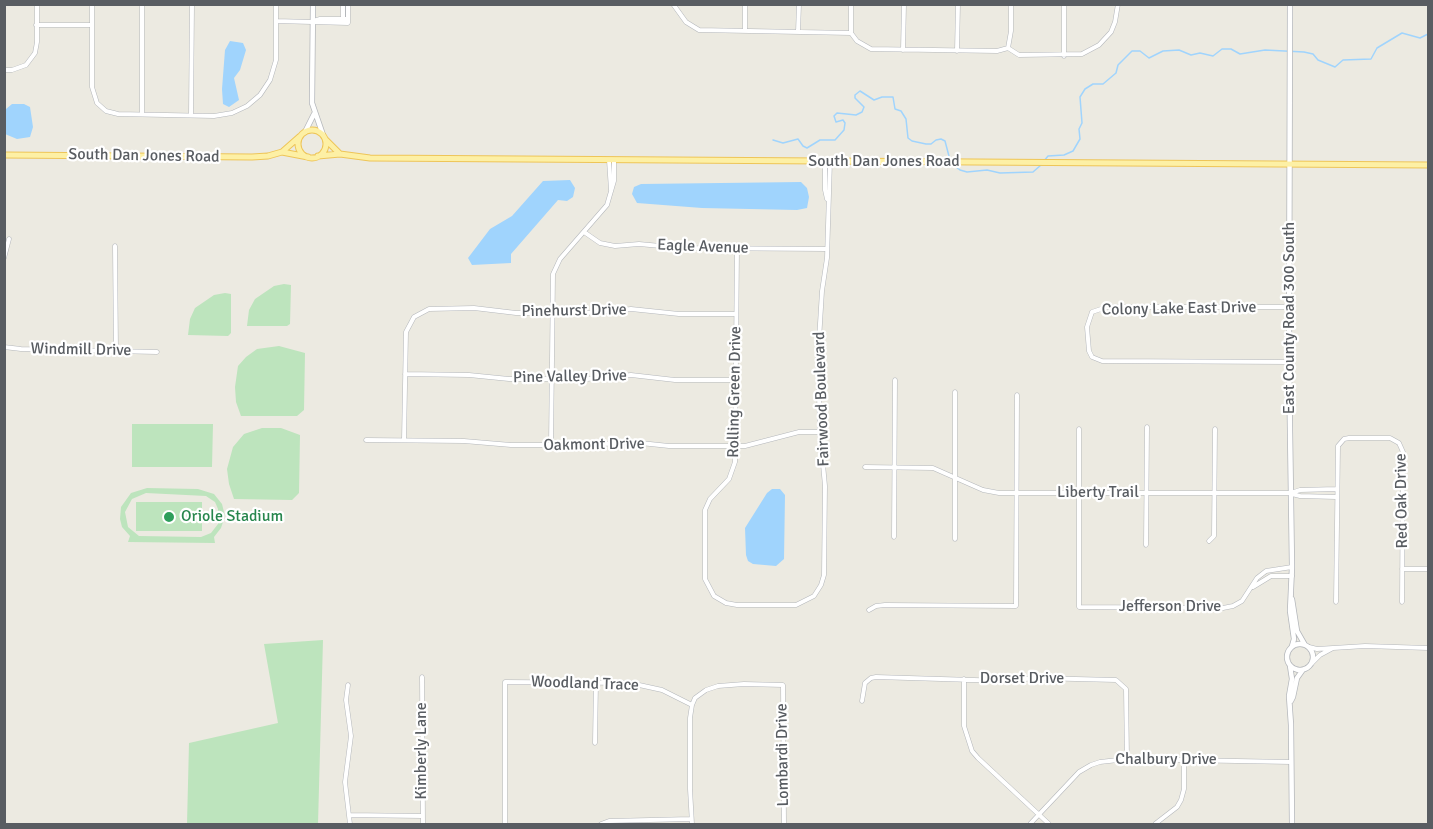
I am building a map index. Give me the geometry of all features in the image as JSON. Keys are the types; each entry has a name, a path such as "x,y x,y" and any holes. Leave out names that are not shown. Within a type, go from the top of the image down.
{"main road":[{"path":"282,152 303,134 316,130 340,154"},
{"path":"303,134 299,147 308,157 318,156 325,146 323,136"},
{"name":"South Dan Jones Road","path":"4,154 252,157 282,152 308,157"},
{"name":"South Dan Jones Road","path":"318,156 340,154 370,158 1428,165"}],"street":[{"path":"4,70 19,68 31,59 37,46 37,4"},
{"path":"92,4 92,87 98,103 113,114 191,116 217,116 242,109 267,85 274,69 276,4"},
{"path":"142,4 142,114"},
{"path":"191,116 192,4"},
{"path":"313,4 312,103 323,136"},
{"path":"343,4 343,21"},
{"path":"276,21 343,21 348,23 348,4"},
{"path":"673,4 686,22 704,31 851,33"},
{"path":"745,31 746,4"},
{"path":"798,32 799,4"},
{"path":"851,4 851,33 857,41 871,49 997,51 1008,48 1019,55 1064,56 1082,54 1099,45 1111,32 1118,4"},
{"path":"903,50 904,4"},
{"path":"957,51 958,4"},
{"path":"1008,48 1011,31 1011,4"},
{"path":"1064,4 1064,56"},
{"name":"East County Road 300 South","path":"1290,4 1289,362 1292,493 1290,611 1294,639 1292,646"},
{"path":"36,25 92,25"},
{"path":"303,134 314,114"},
{"path":"551,445 552,279 554,268 604,209 611,194 612,160"},
{"name":"Fairwood Boulevard","path":"714,596 737,605 796,604 814,596 824,575 825,486 820,432 818,356 827,249 825,190 827,161"},
{"name":"Eagle Avenue","path":"584,232 600,243 608,245 827,249"},
{"path":"4,258 9,239"},
{"path":"115,246 116,351"},
{"name":"Rolling Green Drive","path":"714,596 706,583 704,573 704,516 710,499 726,483 732,473 735,446 736,248"},
{"name":"Colony Lake East Drive","path":"1289,307 1104,307 1094,310 1087,322 1089,351 1095,359 1102,361 1289,362"},
{"name":"Pinehurst Drive","path":"405,374 406,332 414,317 429,309 474,308 516,313 588,313 631,309 679,314 736,314"},
{"name":"Windmill Drive","path":"4,347 157,352"},
{"path":"404,440 405,374"},
{"name":"Pine Valley Drive","path":"405,374 469,375 516,379 587,379 631,375 675,380 735,380"},
{"path":"894,537 895,380"},
{"path":"955,392 955,539"},
{"path":"869,610 876,606 1016,606 1017,395"},
{"path":"1146,427 1146,545"},
{"path":"1079,429 1079,493"},
{"path":"1209,541 1214,536 1215,429"},
{"name":"Oakmont Drive","path":"366,440 551,445 632,442 669,446 735,446 756,445 799,432 820,432"},
{"name":"Red Oak Drive","path":"1336,602 1337,451 1340,442 1349,438 1390,438 1399,443 1402,452 1402,602"},
{"name":"Liberty Trail","path":"865,467 933,468 988,491 1017,493 1214,494 1292,493 1300,490 1336,489"},
{"name":"Jefferson Drive","path":"1079,493 1079,607 1223,608 1238,604 1257,578 1266,571 1292,567"},
{"path":"1292,493 1300,496 1336,497"},
{"path":"1402,569 1428,569"},
{"name":"Jefferson Drive","path":"1252,587 1270,576 1292,576"},
{"name":"East County Road 300 South","path":"1292,597 1297,631 1307,646"},
{"path":"1292,825 1291,701 1289,696 1292,679 1286,656 1292,646 1298,644 1317,649 1336,647 1428,648"},
{"path":"1307,646 1313,655 1312,663"},
{"path":"1291,701 1297,678 1302,670 1320,655 1336,647"},
{"path":"1290,666 1298,671 1302,670"},
{"name":"Kimberly Lane","path":"422,677 423,825"},
{"name":"Dorset Drive","path":"862,701 864,686 871,678 1116,680 1126,689 1127,759"},
{"path":"964,679 964,726 972,750 978,759 1049,825"},
{"name":"Woodland Trace","path":"505,825 505,682 630,683 652,687 675,695 692,705"},
{"path":"596,682 596,743"},
{"name":"Lombardi Drive","path":"692,705 695,698 712,688 730,684 783,686 784,825"},
{"path":"348,685 346,700 351,736 345,791 350,825"},
{"path":"601,825 609,821 692,822 690,718 692,705"},
{"name":"Chalbury Drive","path":"1030,825 1085,768 1110,759 1291,762"},
{"path":"1155,825 1178,807 1184,789 1184,760"},
{"path":"349,815 423,816"}],"green space":[{"path":"291,285 290,324 287,326 247,326 249,310 255,299 274,286"},
{"path":"231,294 231,333 228,336 188,335 190,319 195,308 214,295"},
{"path":"279,346 305,353 304,410 297,416 241,416 236,402 235,387 238,366 257,349"},
{"path":"132,424 213,424 212,467 132,467"},
{"path":"262,428 281,428 300,435 299,493 292,500 234,499 227,469 233,447 244,434"},
{"path":"147,488 198,489 214,494 222,504 225,516 221,528 214,537 215,543 128,542 130,536 122,527 120,519 121,507 131,493","holes":["146,493 206,496 215,502 218,509 218,524 211,533 201,537 139,536 128,527 125,512 132,499"]},
{"name":"Oriole Stadium","path":"136,502 202,502 202,531 136,531"},
{"path":"323,640 318,824 187,824 189,743 278,723 264,644"}],"water":[{"path":"230,41 243,43 246,50 240,70 234,78 239,100 229,107 223,104 222,89 225,50"},
{"path":"12,104 24,104 30,107 33,127 30,137 17,139 5,134 6,109"},
{"path":"570,180 575,188 573,197 567,201 558,200 511,254 511,263 472,265 468,258 490,229 512,216 543,181"},
{"path":"801,182 807,188 809,197 807,208 797,210 702,208 637,203 632,194 634,187 641,184"},
{"path":"772,489 780,489 785,495 784,559 776,566 753,564 748,561 746,555 745,528 767,493"}],"waterway":[{"path":"1044,161 1048,156 1064,155 1073,151 1080,139 1079,129 1082,123 1080,97 1085,89 1093,84 1103,84 1116,73 1118,65 1132,51 1140,51 1149,58 1163,51 1179,50 1191,55 1200,53 1213,56 1222,49 1231,49 1240,54 1265,50 1304,52 1313,54 1318,60 1335,67 1343,60 1371,59 1377,48 1402,33 1420,38 1428,34"},
{"path":"773,140 783,143 798,139 807,148 820,140 835,140 844,130 845,123 843,120 836,122 834,116 837,113 856,115 862,112 864,107 855,98 860,91 874,100 893,97 895,109 901,111 906,119 908,138 926,144 941,139 945,141 950,160"},
{"path":"952,164 967,172 987,170 1000,173 1033,172 1041,165"}],"place":[{"name":"Oriole Stadium","path":"169,517"}]}
